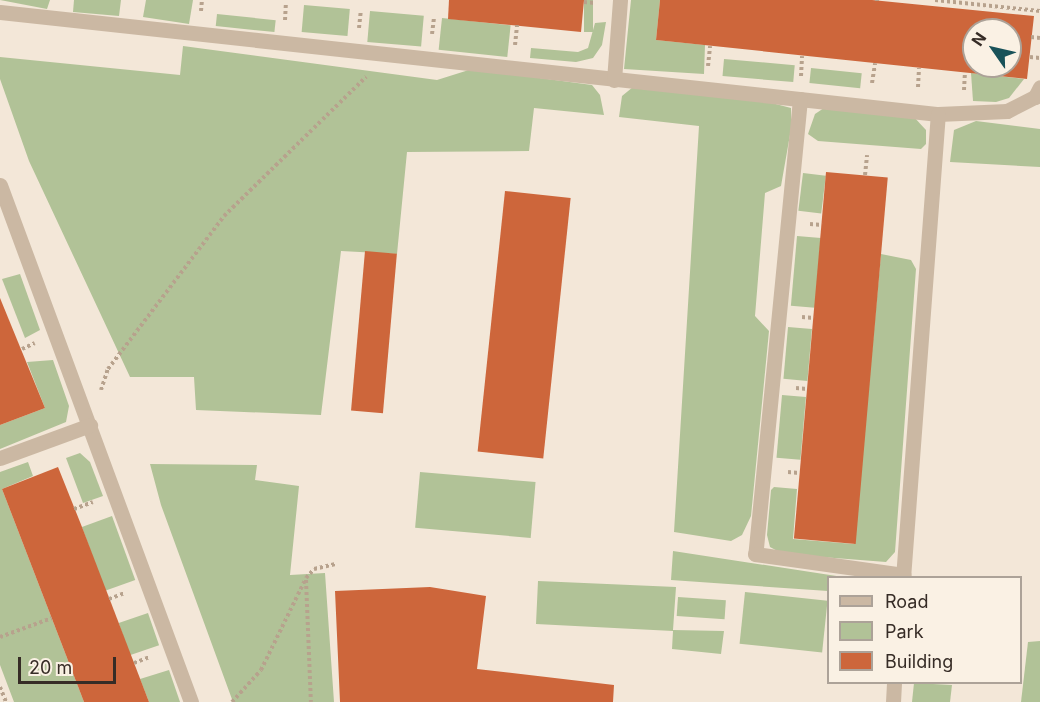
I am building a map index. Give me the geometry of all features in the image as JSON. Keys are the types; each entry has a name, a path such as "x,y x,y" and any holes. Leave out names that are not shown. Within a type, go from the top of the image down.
{"lane":[{"path":"614,80 620,0"},
{"path":"0,12 938,114 1007,111 1035,97 1040,87"},
{"path":"800,99 754,554 904,576 938,114"},
{"path":"0,185 191,702"},
{"path":"0,458 90,425"},
{"path":"893,702 894,684"}],"path":[{"path":"935,0 1040,11"},
{"path":"1031,37 1040,38"},
{"path":"90,425 108,369 224,216 357,83 398,56"},
{"path":"1030,57 1040,58"},
{"path":"864,175 867,155"},
{"path":"232,702 261,670 306,578 314,569 335,564"},
{"path":"306,578 311,702"},
{"path":"0,638 52,618"},
{"path":"0,687 6,702"}],"green space":[{"path":"0,0 50,0 47,9"},
{"path":"74,0 121,0 119,16 73,12"},
{"path":"146,0 193,0 189,24 143,17"},
{"path":"584,0 593,0 593,32 584,32"},
{"path":"631,0 660,0 656,40 705,45 704,74 624,69"},
{"path":"304,5 350,9 347,36 302,32"},
{"path":"370,11 424,16 421,47 367,42"},
{"path":"217,14 276,20 274,32 216,26"},
{"path":"442,18 511,25 507,57 439,50"},
{"path":"606,22 602,45 593,58 576,62 530,58 531,48 578,52 588,48 595,23"},
{"path":"183,46 437,80 472,69 592,85 600,95 604,115 534,108 529,151 407,152 397,254 341,251 321,415 196,410 194,377 130,377 29,161 0,79 0,57 180,75"},
{"path":"724,59 795,65 793,82 723,76"},
{"path":"811,68 862,73 860,88 809,83"},
{"path":"971,78 1024,79 1009,98 996,102 973,101"},
{"path":"633,87 756,99 791,108 791,129 781,186 765,193 755,316 769,331 751,516 742,535 731,541 674,532 699,126 619,117 622,96"},
{"path":"824,108 912,115 926,130 926,144 921,149 818,141 808,134 815,114"},
{"path":"976,121 1040,129 1040,167 950,162 954,130"},
{"path":"803,173 826,176 821,214 798,211"},
{"path":"797,236 821,238 815,308 791,306"},
{"path":"881,254 911,260 916,269 895,552 886,562 783,554 770,547 767,535 771,490 774,487 797,489 793,539 854,544"},
{"path":"20,274 40,330 25,338 2,279"},
{"path":"788,327 812,329 807,381 783,379"},
{"path":"53,360 69,406 66,422 0,449 0,425 45,408 27,362"},
{"path":"782,395 806,397 800,460 777,458"},
{"path":"80,453 90,462 103,496 83,503 66,458"},
{"path":"28,462 33,476 2,489 84,702 14,702 0,665 0,472"},
{"path":"150,464 257,465 255,480 299,486 290,575 325,573 334,702 233,702 161,505"},
{"path":"420,472 536,482 531,538 415,528"},
{"path":"112,516 135,580 105,591 82,527"},
{"path":"673,551 836,576 827,576 827,591 671,580"},
{"path":"538,581 676,587 673,630 724,631 721,654 672,649 673,631 536,624"},
{"path":"745,592 827,601 822,652 740,644"},
{"path":"678,597 726,600 725,619 677,616"},
{"path":"148,613 159,645 130,655 119,623"},
{"path":"1040,641 1040,702 1021,702 1028,642"},
{"path":"169,670 180,702 149,702 140,679"},
{"path":"914,684 952,685 950,702 912,702"}],"building":[{"path":"449,0 584,0 581,32 448,19"},
{"path":"660,0 872,0 1034,16 1027,79 1017,78 1022,78 1022,18 962,18 962,72 656,40"},
{"path":"826,172 888,177 856,544 794,539"},
{"path":"505,191 571,198 543,458 478,452"},
{"path":"365,251 397,254 383,413 351,410"},
{"path":"0,298 45,408 0,425"},
{"path":"58,467 149,702 84,702 2,489"},
{"path":"430,587 486,596 477,669 614,685 613,702 340,702 335,591"}]}
